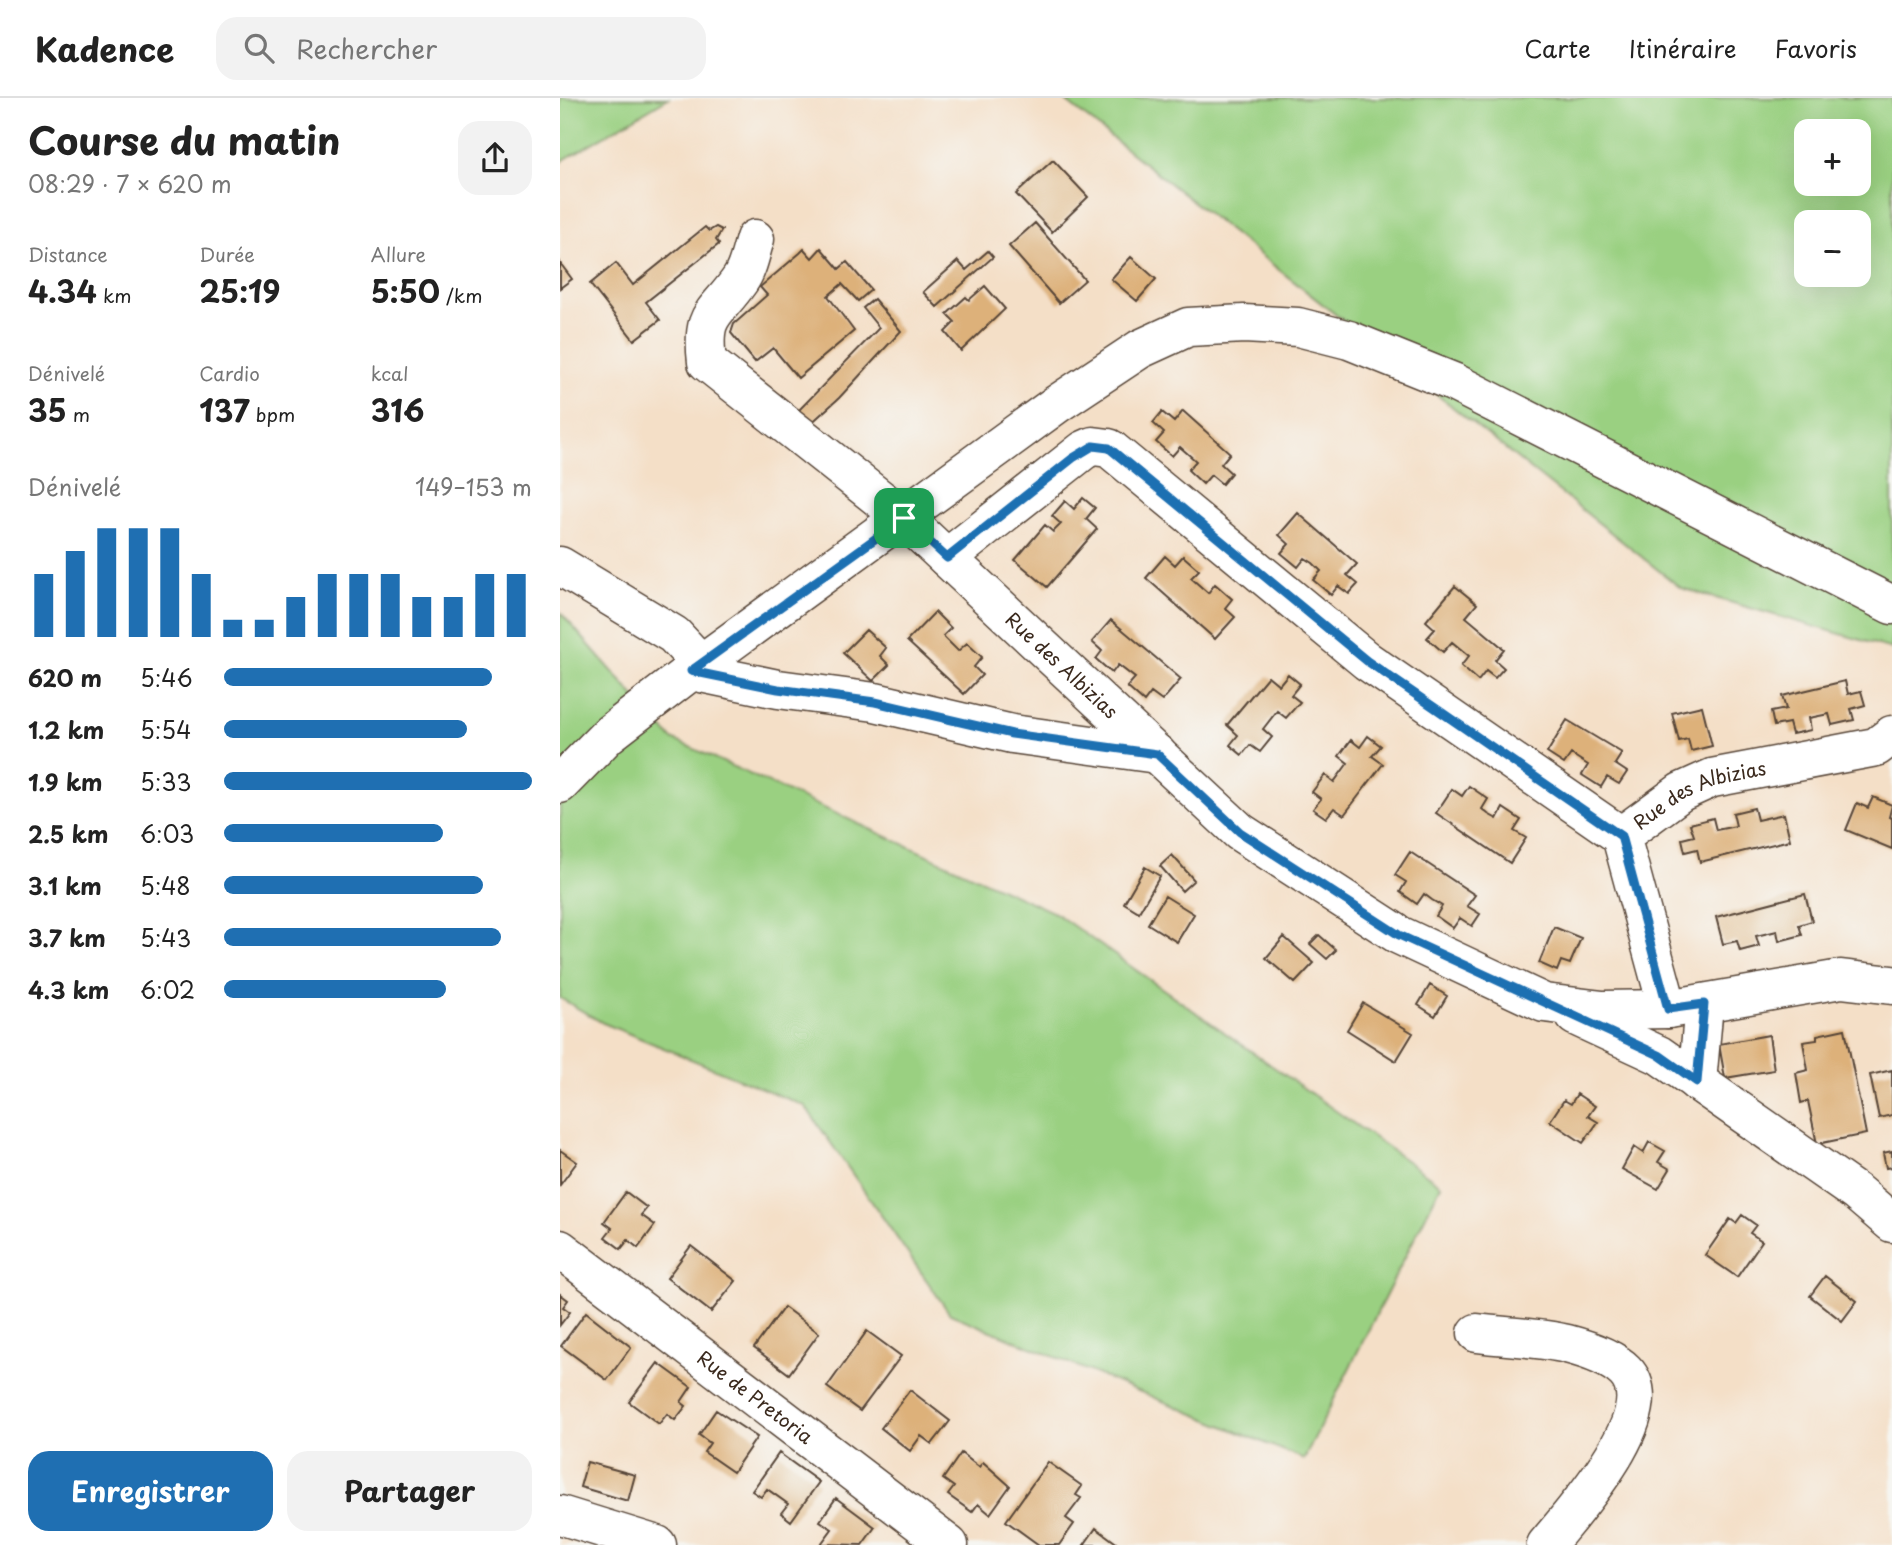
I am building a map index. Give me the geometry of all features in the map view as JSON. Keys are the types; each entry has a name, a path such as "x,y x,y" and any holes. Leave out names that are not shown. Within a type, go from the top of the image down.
{"street":[{"name":"Rue des Albizias","path":"755,239 742,278 718,306 704,332 708,362 904,518 1240,832 1399,935 1544,1003 1603,1010 1686,1006 1841,979 1892,985"},
{"path":"560,784 608,735 696,667 1057,404 1140,349 1188,327 1244,324 1298,327 1349,340 1453,382 1892,605"},
{"path":"947,558 1084,450 1093,446 1109,448 1367,661 1621,836"},
{"path":"560,566 674,635 696,667 778,689 875,702 1012,734 1157,754"},
{"name":"Rue des Albizias","path":"1686,1006 1621,836 1681,792 1712,778 1887,745"},
{"path":"1544,1003 1659,1055 1857,1193 1892,1223"},
{"path":"1686,1006 1697,1082"},
{"name":"Rue de Pretoria","path":"560,1249 949,1545"},
{"path":"1477,1334 1566,1344 1605,1358 1626,1372 1636,1390 1627,1435 1594,1486 1546,1545"},
{"path":"560,1516 657,1545"}],"green space":[{"path":"560,98 668,98 560,162"},
{"path":"1062,98 1892,98 1892,649 1681,588"},
{"path":"560,612 672,739 1055,913 1441,1185 1304,1459 950,1314 805,1106 603,1023 560,998"}],"building":[{"path":"1053,160 1088,197 1052,232 1016,194"},
{"path":"1035,223 1085,280 1059,303 1009,246"},
{"path":"705,227 709,231 716,227 722,230 716,240 719,244 646,302 660,320 634,340 590,284 616,263 633,285"},
{"path":"821,248 839,269 847,262 871,290 858,301 842,284 828,296 854,331 798,378 773,348 755,362 731,333 734,324 767,295 760,287 804,249 812,258"},
{"path":"988,251 993,257 937,307 923,292 958,261 966,270"},
{"path":"1131,257 1156,279 1137,301 1111,279"},
{"path":"560,263 572,279 560,288"},
{"path":"985,286 1005,309 961,351 945,332 955,322 947,314 966,297 969,300"},
{"path":"874,299 901,331 839,398 808,426 797,412 879,328 863,308"},
{"path":"1183,411 1230,453 1221,464 1231,473 1222,484 1211,475 1203,484 1188,470 1196,461 1180,447 1172,456 1156,442 1164,433 1153,423 1162,412 1174,422"},
{"path":"1083,498 1095,508 1086,519 1097,529 1047,587 1015,560 1045,525 1053,532 1061,524 1052,516 1065,501 1074,509"},
{"path":"1298,513 1357,564 1347,575 1358,584 1349,594 1338,586 1331,595 1313,580 1321,571 1313,563 1305,558 1298,567 1281,553 1289,544 1279,535"},
{"path":"1165,556 1175,565 1183,556 1199,570 1191,578 1208,593 1215,584 1232,599 1225,608 1235,617 1215,639 1146,578"},
{"path":"1455,586 1477,604 1466,617 1504,649 1495,660 1504,668 1495,678 1486,671 1478,681 1461,666 1469,656 1452,642 1443,652 1427,638 1435,629 1426,621"},
{"path":"935,612 951,628 943,636 958,651 967,643 982,657 974,667 982,675 964,694 907,641"},
{"path":"1111,620 1181,679 1162,701 1151,693 1144,702 1127,687 1135,678 1118,665 1112,673 1096,659 1102,651 1092,642"},
{"path":"866,630 886,648 880,656 889,665 873,681 843,653"},
{"path":"1288,674 1300,684 1291,695 1300,702 1286,718 1277,711 1263,729 1272,737 1260,752 1250,745 1242,755 1230,745 1238,735 1227,725 1268,676 1279,685"},
{"path":"1845,681 1848,694 1861,691 1865,705 1851,709 1854,720 1832,725 1829,714 1809,718 1811,730 1792,734 1789,723 1774,726 1771,712 1786,709 1782,696"},
{"path":"1702,706 1712,746 1691,751 1688,739 1679,741 1672,713"},
{"path":"1567,720 1622,753 1615,764 1627,772 1619,784 1607,777 1601,787 1582,775 1588,765 1571,754 1564,764 1547,753"},
{"path":"1368,736 1381,746 1372,756 1383,764 1344,815 1334,808 1326,818 1313,809 1321,799 1312,792 1325,775 1334,782 1348,763 1339,756 1351,740 1360,747"},
{"path":"1469,786 1488,799 1482,809 1488,814 1497,819 1503,808 1521,820 1514,831 1526,838 1510,863 1436,813 1452,789 1462,796"},
{"path":"1873,797 1892,805 1889,817 1892,818 1892,849 1846,830 1857,803 1868,808"},
{"path":"1754,808 1757,820 1784,814 1790,840 1700,862 1697,849 1685,852 1682,839 1694,836 1690,824 1713,818 1716,830 1736,826 1733,813"},
{"path":"1410,852 1475,895 1467,906 1480,914 1472,926 1460,918 1453,928 1436,916 1442,906 1424,894 1417,904 1400,892 1406,882 1395,875"},
{"path":"1172,855 1194,880 1182,891 1160,866"},
{"path":"1145,867 1160,876 1139,912 1124,903"},
{"path":"1805,894 1812,921 1799,925 1802,935 1779,941 1777,931 1756,936 1759,946 1740,951 1737,941 1723,944 1716,917"},
{"path":"1165,896 1194,914 1177,942 1148,924"},
{"path":"1554,927 1581,938 1570,964 1561,961 1557,971 1539,963"},
{"path":"1319,935 1336,950 1327,959 1310,944"},
{"path":"1284,937 1314,963 1295,983 1266,958"},
{"path":"1430,985 1447,996 1435,1016 1418,1005"},
{"path":"1363,1003 1413,1033 1396,1061 1347,1030"},
{"path":"1845,1029 1866,1134 1817,1144 1808,1101 1801,1103 1796,1073 1808,1070 1803,1042 1817,1040 1817,1035"},
{"path":"1769,1035 1774,1070 1725,1078 1719,1044"},
{"path":"1892,1070 1892,1115 1879,1118 1870,1075"},
{"path":"1577,1094 1595,1106 1588,1116 1598,1122 1583,1143 1550,1121 1564,1100 1571,1104"},
{"path":"1649,1142 1665,1151 1658,1162 1670,1169 1658,1189 1622,1169 1634,1147 1643,1153"},
{"path":"560,1150 577,1162 560,1185"},
{"path":"1892,1151 1892,1167 1886,1168 1883,1153"},
{"path":"626,1192 647,1208 641,1215 655,1225 638,1248 628,1240 621,1249 605,1237 612,1228 604,1222"},
{"path":"1742,1215 1756,1225 1750,1233 1762,1241 1737,1277 1705,1255 1730,1219 1736,1223"},
{"path":"691,1246 736,1281 711,1312 667,1278"},
{"path":"1825,1276 1857,1301 1842,1321 1810,1296"},
{"path":"560,1294 568,1300 563,1307 570,1312 560,1325"},
{"path":"784,1307 819,1333 789,1374 754,1348"},
{"path":"586,1312 631,1347 607,1380 561,1346"},
{"path":"867,1331 901,1356 860,1411 827,1387"},
{"path":"658,1363 691,1387 681,1402 686,1406 675,1420 667,1414 659,1424 629,1402"},
{"path":"910,1390 950,1421 932,1444 921,1436 910,1451 881,1428"},
{"path":"716,1410 757,1437 733,1472 704,1452 710,1443 699,1435"},
{"path":"779,1453 819,1482 791,1521 781,1513 788,1504 767,1489 761,1497 752,1491"},
{"path":"961,1453 979,1467 983,1462 1010,1486 990,1514 978,1504 972,1512 948,1495 954,1487 943,1479"},
{"path":"587,1462 635,1475 628,1501 580,1487"},
{"path":"1048,1462 1082,1486 1076,1495 1081,1498 1066,1518 1074,1524 1059,1545 1039,1545 1006,1521"},
{"path":"836,1498 875,1527 862,1545 821,1544 832,1529 820,1521"},
{"path":"1096,1528 1119,1545 1084,1545"}],"route":[{"path":"1093,446 1109,448 1367,661 1621,836 1668,1009 1704,1004 1697,1082 1659,1055 1601,1026 1544,1003 1399,935 1240,832 1157,754 1012,734 875,702 778,689 691,671 904,518 947,558 1084,450 1093,446"}]}
